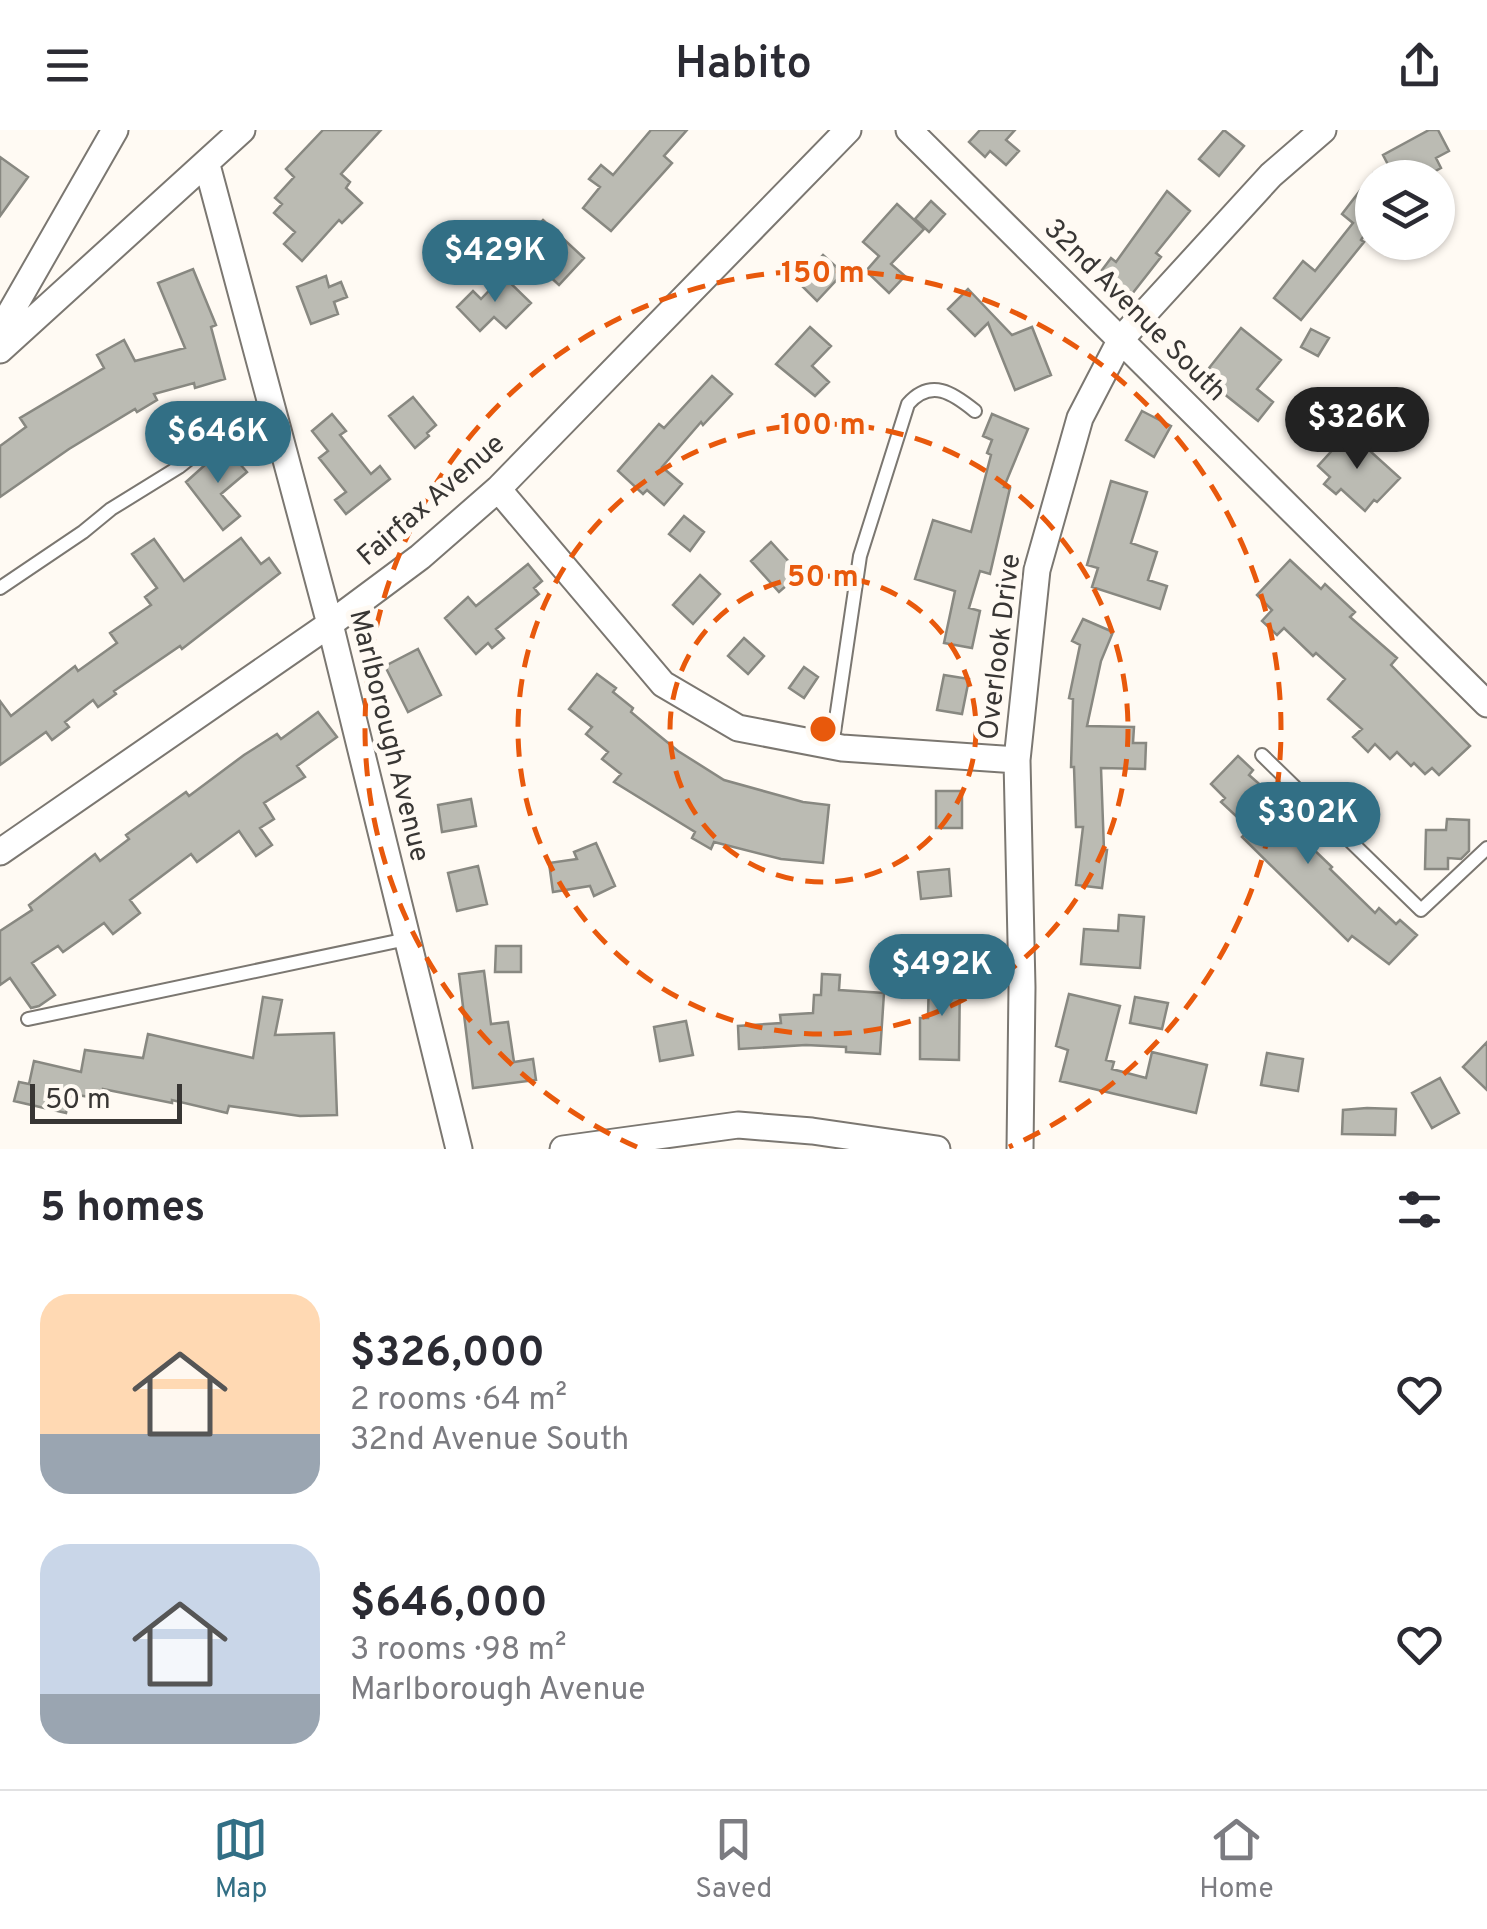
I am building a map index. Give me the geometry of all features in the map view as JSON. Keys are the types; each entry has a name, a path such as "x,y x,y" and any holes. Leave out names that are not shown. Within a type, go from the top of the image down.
{"street":[{"path":"0,332 115,130"},
{"path":"0,350 242,130"},
{"name":"Fairfax Avenue","path":"0,852 330,624 420,557 498,489 848,130"},
{"name":"32nd Avenue South","path":"909,130 1487,704"},
{"name":"Overlook Drive","path":"1020,1149 1018,760 1037,570 1080,418 1121,340 1271,175 1323,130"},
{"name":"Marlborough Avenue","path":"207,165 330,624 459,1149"},
{"path":"498,489 663,684 738,728 832,746 1018,760"},
{"path":"563,1149 738,1125 937,1149"}],"lane":[{"path":"832,746 860,556 908,404 923,390 942,390 975,411"},
{"path":"0,588 271,403"},
{"path":"1262,754 1420,910 1487,848"},
{"path":"28,1018 407,939"}],"building":[{"path":"323,130 381,130 341,174 350,182 346,188 362,203 342,223 339,220 302,261 284,244 295,232 274,213 282,204 275,198 294,177 286,169"},
{"path":"651,130 687,130 664,156 672,163 611,231 583,208 600,187 589,179 601,165 613,175"},
{"path":"980,130 1015,130 1006,140 1019,151 1006,165 990,151 985,157 969,142"},
{"path":"1224,130 1244,146 1219,176 1199,159"},
{"path":"1429,130 1438,130 1449,151 1437,160 1386,160 1383,155"},
{"path":"0,157 28,177 0,216"},
{"path":"1167,191 1190,211 1156,253 1161,257 1132,294 1102,270 1111,258 1116,262"},
{"path":"1355,197 1355,253 1301,320 1274,298 1303,261 1315,271 1353,223 1342,214"},
{"path":"931,201 945,214 929,232 915,219"},
{"path":"897,204 924,229 891,264 905,276 889,293 866,271 879,256 863,242"},
{"path":"543,220 584,258 559,285 546,273 551,266 524,241"},
{"path":"823,255 843,273 817,301 798,282"},
{"path":"193,269 216,325 211,327 225,379 154,394 157,400 69,449 0,497 0,446 26,427 20,418 104,368 97,355 124,340 135,361 185,348 158,283"},
{"path":"326,276 329,287 341,282 347,297 334,302 338,314 311,324 297,287"},
{"path":"503,276 531,303 506,328 494,317 480,331 457,307 473,291 481,299"},
{"path":"968,289 1012,335 1032,327 1051,375 1015,390 988,323 975,336 948,309"},
{"path":"810,327 831,346 812,366 829,382 815,396 776,364"},
{"path":"1241,328 1281,360 1257,389 1273,402 1258,421 1213,385 1220,377 1209,368"},
{"path":"1311,329 1329,338 1318,356 1301,347"},
{"path":"712,376 732,394 662,467 682,484 664,505 647,490 643,494 618,471 659,424 664,428"},
{"path":"413,397 436,425 415,448 389,416"},
{"path":"1142,411 1171,426 1154,457 1126,440"},
{"path":"332,414 346,431 340,435 371,474 380,466 390,479 346,514 335,500 346,492 319,458 328,451 312,431"},
{"path":"992,414 1028,429 1004,487 1010,488 990,574 980,571 969,608 980,611 972,648 944,643 955,591 915,579 933,520 971,532 991,455 987,453 992,440 983,436"},
{"path":"1349,432 1400,478 1365,511 1341,489 1336,494 1324,484 1330,477 1318,466"},
{"path":"225,447 247,472 221,494 240,516 223,530 186,482"},
{"path":"1111,481 1147,492 1131,543 1157,552 1148,580 1167,586 1160,609 1092,587 1098,568 1087,565"},
{"path":"684,516 704,532 690,551 669,534"},
{"path":"241,538 261,564 269,558 280,573 182,649 180,646 114,691 116,694 98,707 93,700 65,722 69,727 52,740 46,732 0,765 0,701 11,716 75,666 78,671 117,643 110,633 151,605 145,597 157,588 132,554 154,539 184,581"},
{"path":"771,542 800,574 779,592 751,561"},
{"path":"1290,560 1321,589 1325,584 1355,612 1350,617 1397,658 1391,665 1470,746 1439,775 1432,768 1425,774 1397,752 1390,759 1375,744 1368,752 1353,737 1362,729 1328,699 1345,679 1284,628 1277,635 1262,621 1272,610 1257,595"},
{"path":"528,564 542,581 534,588 539,594 496,629 504,638 492,648 488,643 476,654 445,618 468,597 476,606"},
{"path":"700,575 720,594 693,624 673,605"},
{"path":"1083,619 1113,632 1101,661 1087,726 1134,727 1133,743 1146,743 1145,769 1101,768 1107,850 1102,888 1076,885 1083,827 1076,827 1071,767 1073,699 1069,698 1080,645 1072,641"},
{"path":"744,638 764,656 748,674 728,656"},
{"path":"418,649 441,695 408,712 385,666"},
{"path":"804,667 818,677 804,698 789,688"},
{"path":"597,674 616,688 613,692 650,728 724,780 803,802 829,805 823,863 781,859 714,842 711,849 692,838 695,832 614,782 621,774 602,759 608,752 586,734 592,727 569,709"},
{"path":"944,675 969,679 962,714 937,710"},
{"path":"318,712 337,737 297,766 305,777 264,803 274,819 260,828 272,845 256,856 239,831 197,862 191,854 130,900 140,913 113,934 104,923 63,952 58,946 32,963 55,995 39,1006 31,1008 10,978 0,985 0,931 32,910 29,905 95,854 100,861 129,839 126,835 186,792 189,796 244,755 277,734 281,739"},
{"path":"1238,756 1253,770 1249,775 1265,789 1258,796 1330,869 1375,913 1379,908 1396,924 1400,920 1417,935 1389,964 1352,936 1348,941 1242,837 1250,829 1221,802 1225,798 1211,784"},
{"path":"936,791 962,791 962,828 936,828"},
{"path":"471,799 476,826 442,832 438,805"},
{"path":"1447,819 1469,820 1469,851 1461,859 1448,858 1448,869 1425,869 1426,830 1446,830"},
{"path":"596,843 615,886 594,896 590,886 553,892 549,863 577,859 574,852"},
{"path":"478,866 487,904 457,911 448,873"},
{"path":"949,869 951,896 921,899 918,872"},
{"path":"1119,915 1144,917 1140,968 1081,964 1084,929 1118,931"},
{"path":"496,946 521,946 521,972 495,972"},
{"path":"484,971 491,1024 508,1022 514,1062 533,1059 536,1080 473,1088 459,974"},
{"path":"822,974 840,975 839,990 884,993 880,1054 806,1045 739,1049 738,1026 781,1023 780,1015 813,1013 814,995 821,995"},
{"path":"929,974 960,974 959,1060 920,1059 920,1018 928,1018"},
{"path":"1069,994 1120,1006 1106,1060 1114,1062 1112,1069 1146,1078 1152,1052 1207,1065 1196,1113 1060,1081 1068,1050 1056,1046"},
{"path":"263,997 282,1000 275,1035 334,1033 337,1115 300,1116 229,1106 227,1113 103,1089 102,1099 71,1094 66,1113 14,1101 19,1082 29,1084 34,1061 81,1072 85,1050 143,1058 148,1034 253,1058"},
{"path":"1135,997 1168,1003 1162,1029 1130,1023"},
{"path":"686,1021 693,1055 660,1061 654,1027"},
{"path":"1487,1042 1487,1090 1463,1067"},
{"path":"1267,1053 1303,1059 1298,1091 1261,1085"},
{"path":"1440,1078 1459,1113 1432,1128 1412,1093"},
{"path":"1396,1109 1395,1135 1342,1134 1343,1110"}]}
